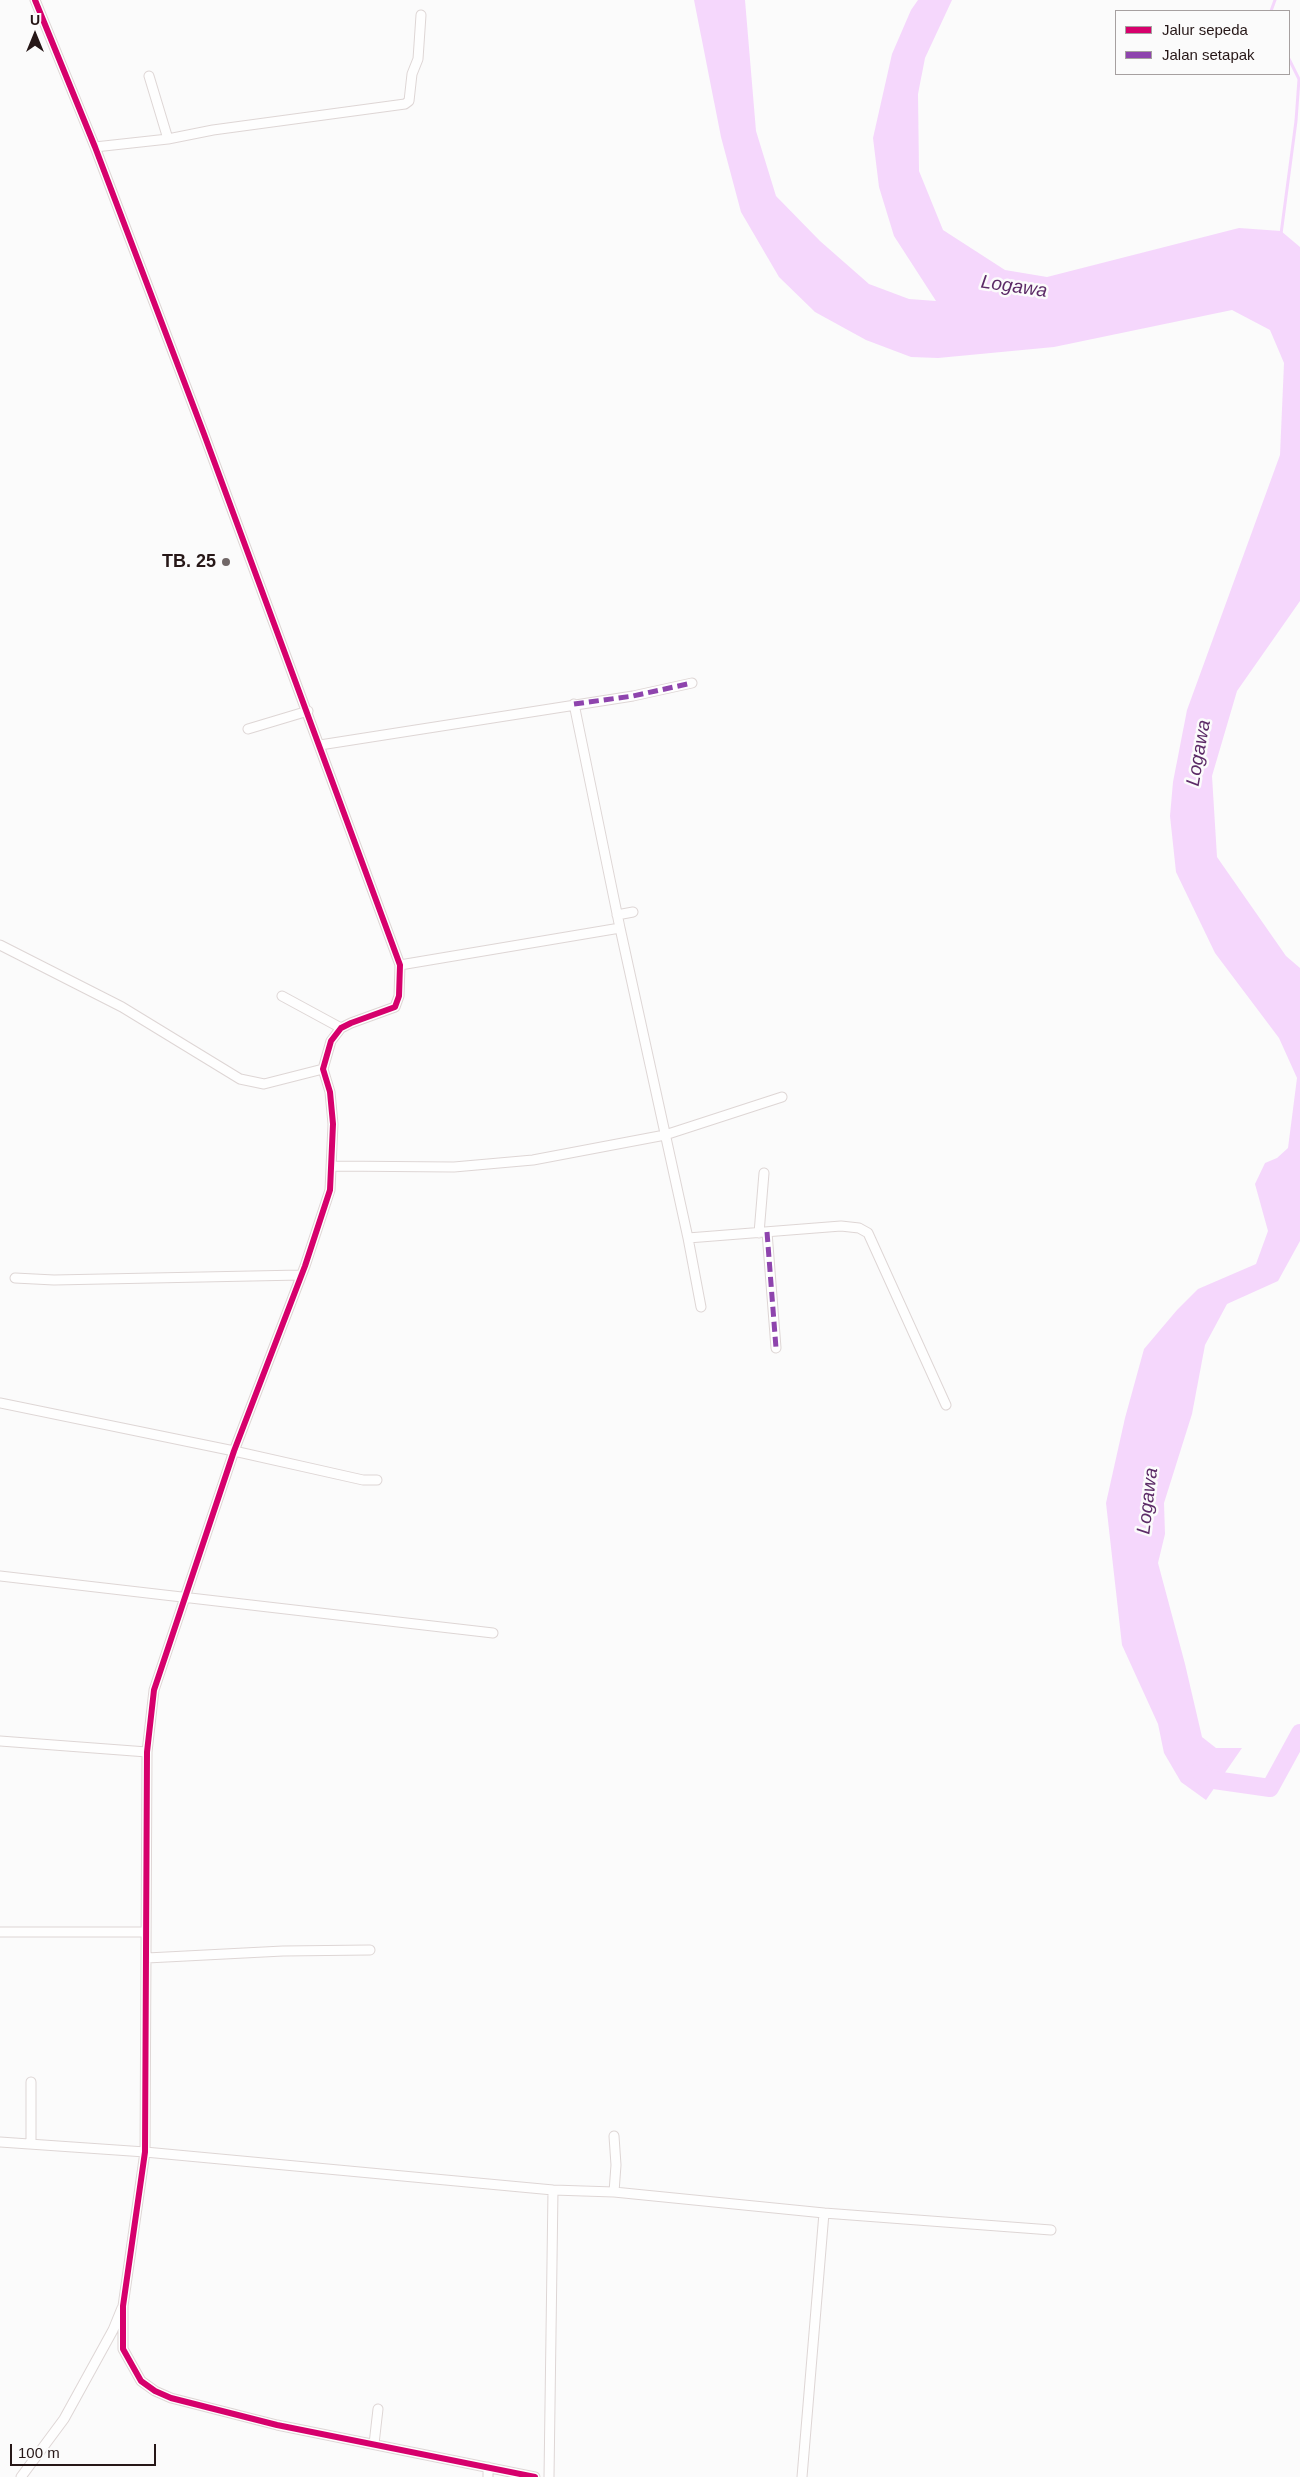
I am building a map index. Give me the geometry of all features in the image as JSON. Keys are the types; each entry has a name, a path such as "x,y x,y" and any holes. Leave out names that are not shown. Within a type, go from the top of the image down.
{"street":[{"path":"34,0 95,148 308,711 400,966 399,996 395,1007 341,1028 331,1041 323,1069 330,1092 332,1166 330,1190 301,1275 234,1451 183,1598 154,1690 147,1752 146,2152 124,2306 122,2327 123,2349 141,2381 155,2392 171,2398 277,2425 535,2477"},
{"path":"95,148 405,104 409,101 412,74 418,59 421,15"},
{"path":"149,76 168,139"},
{"path":"320,745 633,696 692,683"},
{"path":"574,704 617,915 688,1238 701,1308"},
{"path":"248,728 308,711"},
{"path":"617,915 634,912"},
{"path":"400,966 620,928"},
{"path":"0,945 122,1007 240,1079 264,1084 323,1069"},
{"path":"282,996 341,1028"},
{"path":"332,1166 454,1167 533,1160 665,1135 782,1097"},
{"path":"764,1173 763,1232 776,1348"},
{"path":"688,1238 841,1226 859,1228 868,1234 946,1404"},
{"path":"15,1278 54,1280 301,1275"},
{"path":"0,1403 234,1451 363,1480 378,1480"},
{"path":"0,1576 493,1633"},
{"path":"0,1741 147,1752"},
{"path":"0,1932 146,1932"},
{"path":"147,1958 370,1950"},
{"path":"31,2082 31,2144"},
{"path":"614,2136 616,2165 614,2192"},
{"path":"0,2142 146,2152 553,2190 614,2192 824,2213 1051,2230"},
{"path":"549,2477 553,2190"},
{"path":"802,2477 824,2213"},
{"path":"21,2477 64,2419 124,2306"},
{"path":"374,2444 378,2410"},
{"path":"488,2467 488,2477"}],"water":[{"path":"694,0 745,0 756,131 776,196 820,241 869,284 909,299 936,301 894,236 879,187 873,138 892,54 911,10 918,0 952,0 925,58 918,94 919,171 943,230 1005,270 1047,277 1239,228 1281,231 1300,247 1300,601 1237,691 1212,776 1217,857 1286,956 1300,968 1300,1241 1278,1281 1227,1304 1205,1345 1192,1414 1164,1503 1165,1534 1158,1563 1202,1737 1216,1748 1242,1748 1206,1800 1181,1782 1164,1753 1158,1724 1122,1645 1106,1503 1125,1418 1144,1349 1177,1310 1198,1289 1256,1264 1268,1231 1255,1184 1265,1163 1277,1158 1288,1148 1297,1078 1279,1038 1215,953 1176,872 1170,816 1173,782 1187,710 1280,455 1284,363 1270,330 1232,310 1054,347 938,358 911,357 866,340 815,312 779,277 741,212 721,137"}],"waterway":[{"path":"1271,10 1275,0"},
{"path":"1281,234 1296,121 1299,79 1290,61"},
{"name":"Logawa","path":"1200,1771 1207,1779 1270,1788 1300,1733"}],"marked path":[{"path":"574,704 633,696 692,683"},
{"path":"767,1232 776,1348"}],"cycle path":[{"path":"35,0 95,147 204,434 400,965 399,996 395,1007 341,1028 331,1041 323,1069 330,1092 333,1124 330,1190 305,1266 234,1451 154,1690 147,1752 145,2152 123,2306 123,2349 141,2381 155,2391 171,2398 277,2425 535,2477"}],"place":[{"name":"TB. 25","path":"226,562"}]}
